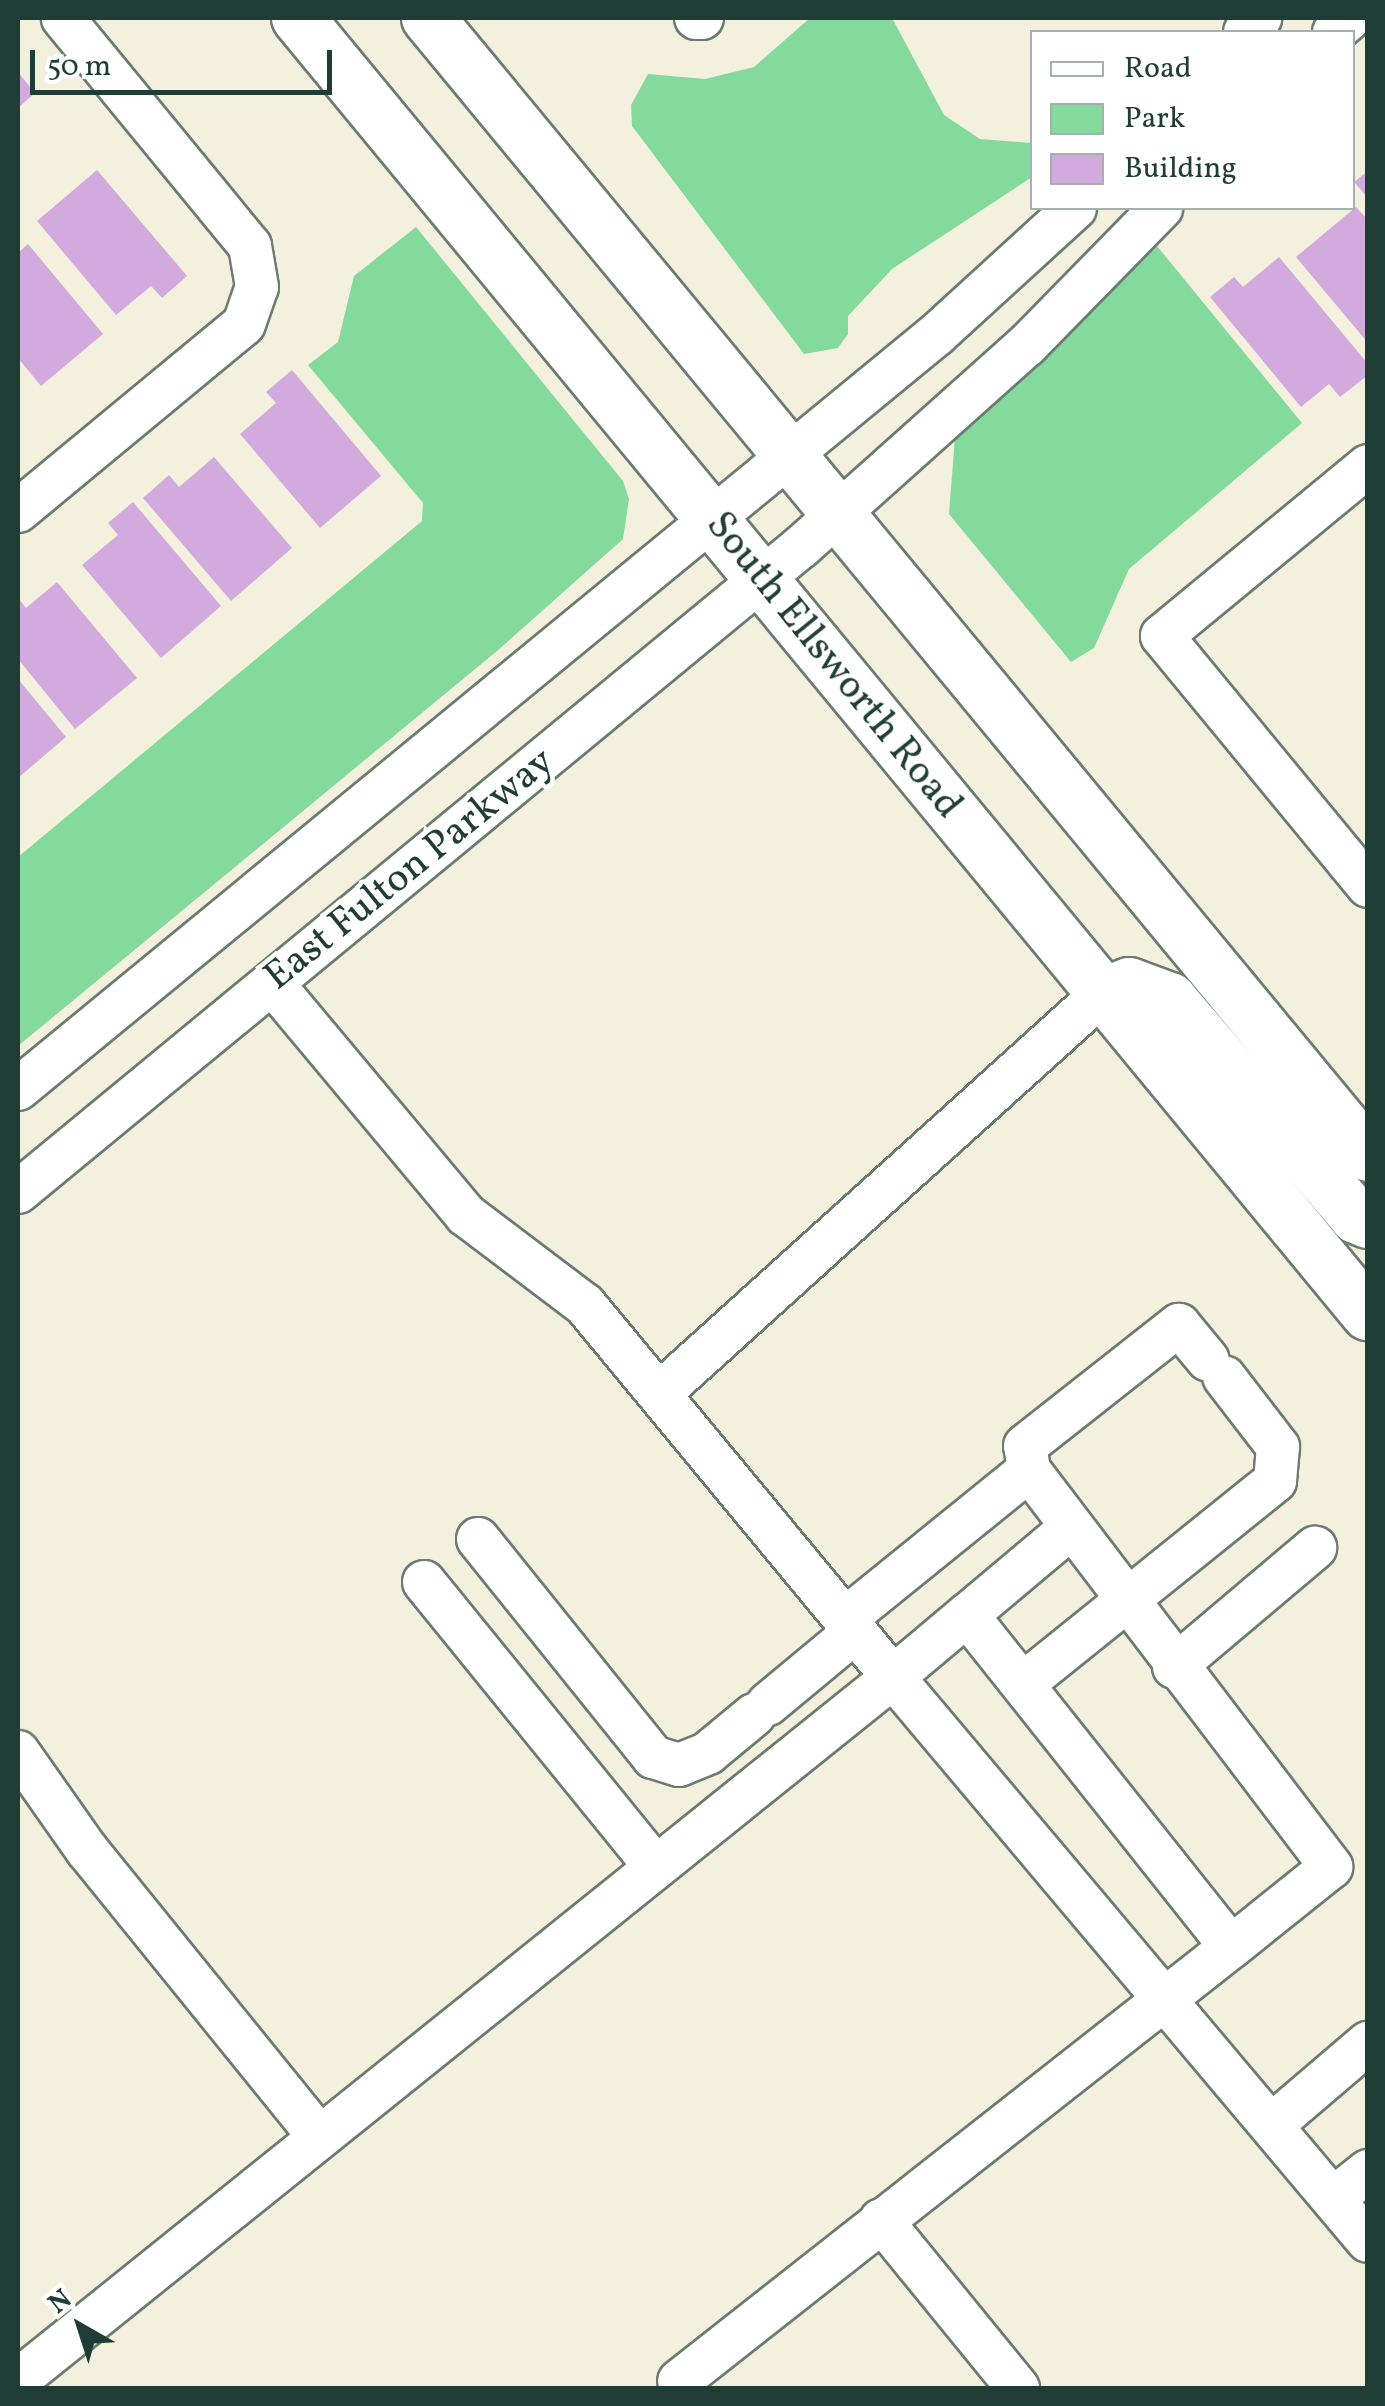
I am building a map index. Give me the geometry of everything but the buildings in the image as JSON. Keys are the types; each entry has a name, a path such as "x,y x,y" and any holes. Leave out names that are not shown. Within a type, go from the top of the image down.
{"main road":[{"name":"South Ellsworth Road","path":"298,18 750,487 820,531 1368,1156"},
{"name":"South Ellsworth Road","path":"428,18 750,487 762,579 1368,1314"},
{"path":"1102,994 1129,984 1170,999 1356,1217 1368,1222"}],"street":[{"path":"18,511 244,324 257,287 250,246 63,18"},
{"name":"East Fulton Parkway","path":"18,1089 1004,279 1073,210"},
{"name":"East Fulton Parkway","path":"18,1192 820,531 1027,345 1160,210"},
{"path":"1368,466 1162,636 1368,886"},
{"path":"272,983 466,1215 585,1304 850,1625 1170,1999 1368,2241"},
{"path":"659,1394 1102,994"},
{"path":"678,2386 881,2220 1170,1999 1332,1867 1174,1668 1119,1589 1029,1470 1025,1446 1179,1325 1278,1447 1275,1481 1215,1513 1119,1589 1024,1683"},
{"path":"478,1539 653,1757 679,1765 708,1754 761,1710 850,1625 1029,1470"},
{"path":"18,2380 894,1677 1072,1527"},
{"path":"1174,1668 1315,1548"},
{"path":"424,1582 655,1866"},
{"path":"967,1615 1232,1946"},
{"path":"18,1752 88,1850 319,2138"},
{"path":"1274,2124 1368,2044"},
{"path":"1333,2199 1368,2171"},
{"path":"881,2220 1018,2388"}],"green space":[{"path":"810,18 892,18 944,115 980,139 1030,143 1030,178 892,269 848,316 848,334 838,348 804,354 632,126 631,105 648,74 705,79 754,67"},
{"path":"416,227 623,481 629,499 623,539 497,651 18,1046 18,857 422,521 423,503 308,365 338,342 354,276"},
{"path":"1157,246 1302,423 1129,569 1094,648 1071,662 949,514 955,437"}]}
